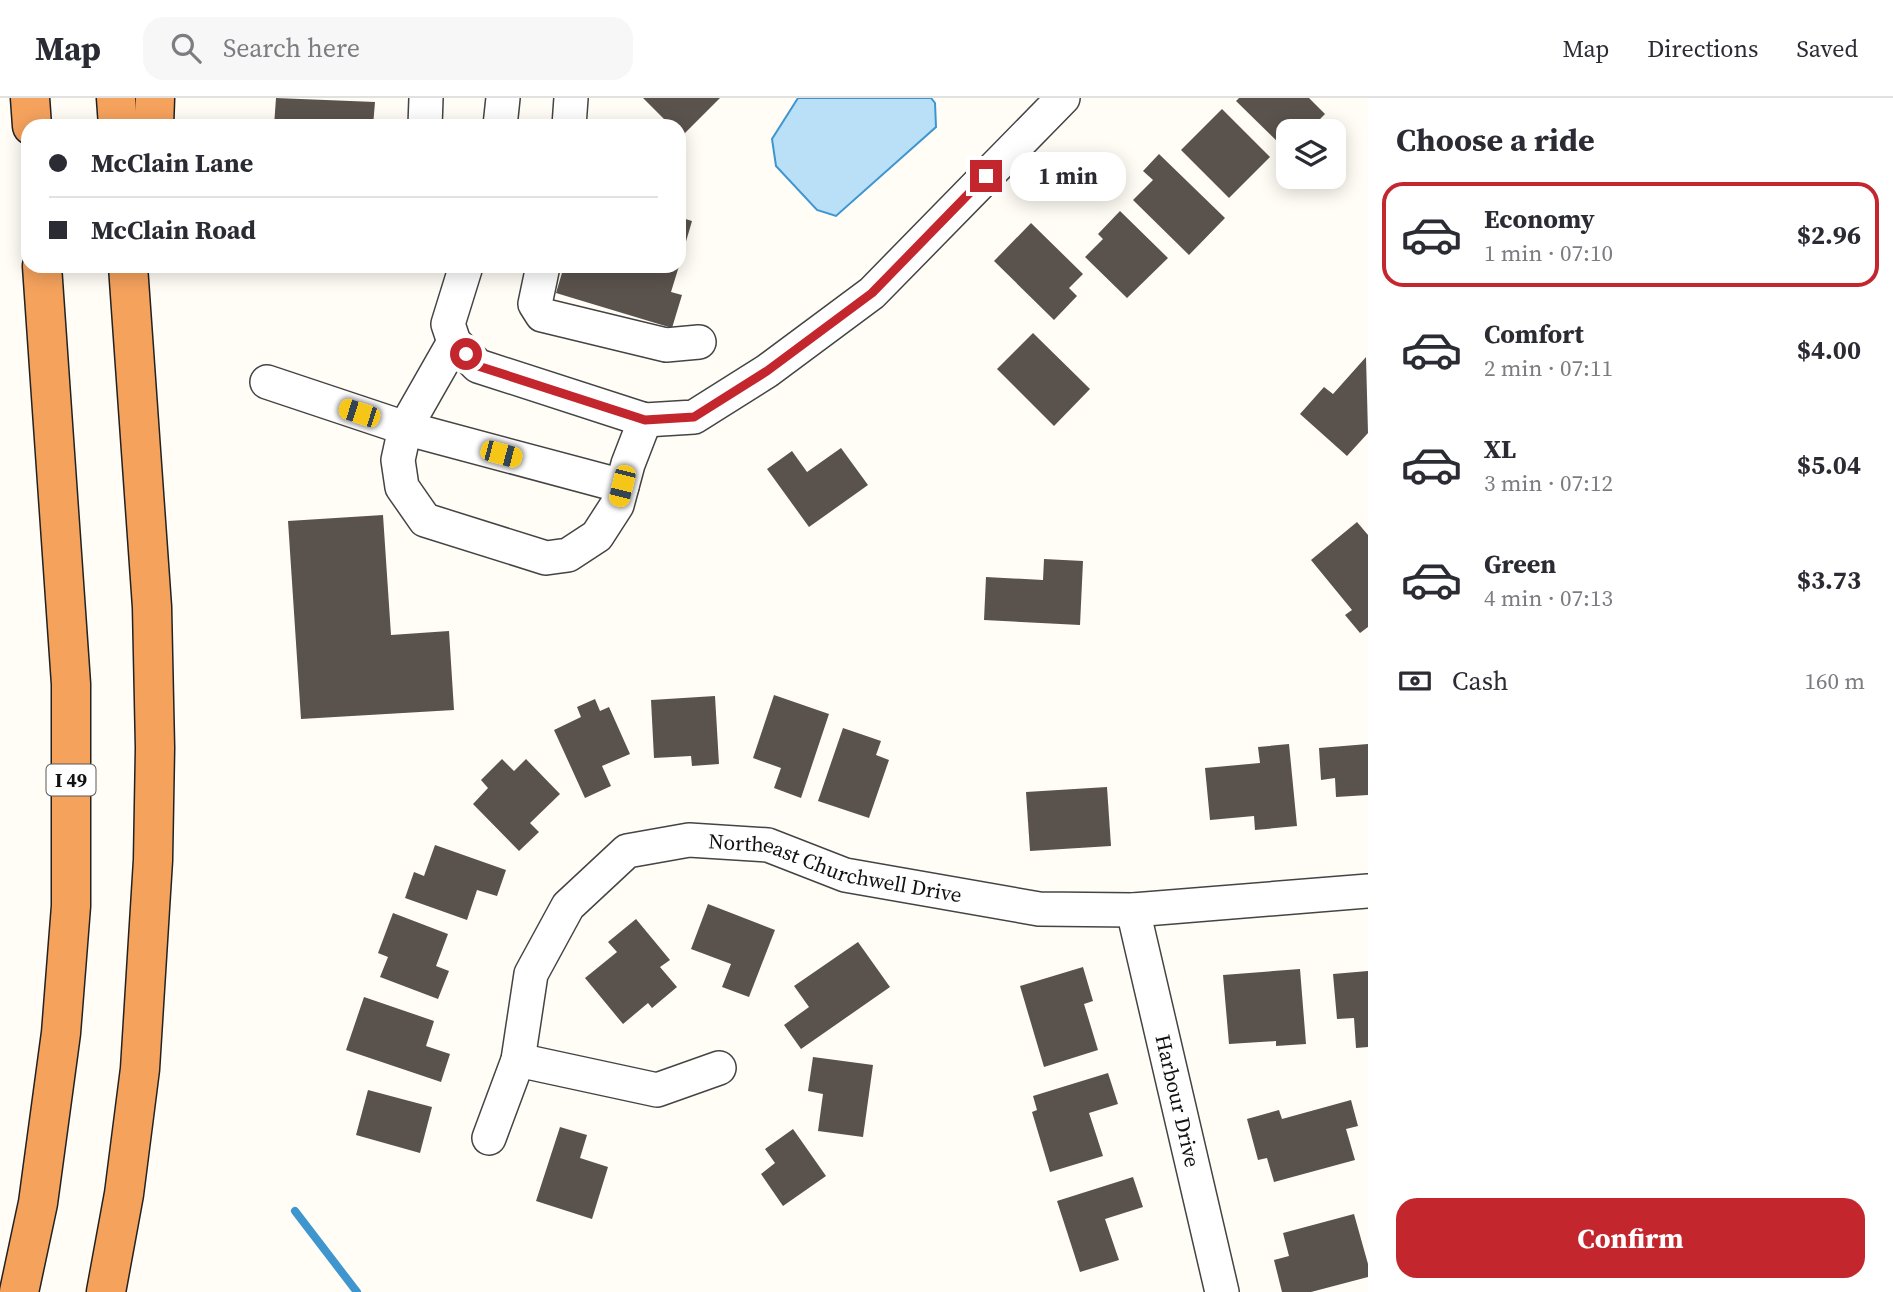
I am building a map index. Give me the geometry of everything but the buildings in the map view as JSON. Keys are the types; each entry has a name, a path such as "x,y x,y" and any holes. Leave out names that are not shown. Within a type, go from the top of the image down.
{"highway":[{"path":"30,98 32,119"},
{"path":"116,98 118,119"},
{"path":"154,119 155,98"},
{"name":"I 49","path":"19,1292 38,1203 61,1033 71,906 71,684 42,273"},
{"path":"106,1292 124,1194 140,1069 153,860 155,760 152,607 128,273"}],"street":[{"path":"425,119 426,98"},
{"path":"501,119 503,98"},
{"path":"570,119 571,98"},
{"path":"451,333 478,366 645,420 694,417 744,386 872,293 1063,98"},
{"path":"464,273 451,333 405,428 398,460 402,486 425,520 546,558 568,555 597,536 617,505 628,464 645,420"},
{"path":"542,273 535,304 542,315 666,345 699,342"},
{"path":"267,382 405,428 622,486"},
{"name":"Northeast Churchwell Drive","path":"489,1138 518,1060 531,974 568,906 627,851 689,840 768,845 845,875 1039,909 1133,910 1368,891"},
{"name":"Harbour Drive","path":"1133,910 1222,1292"},
{"path":"518,1060 657,1090 719,1068"}],"water":[{"path":"798,98 931,98 935,103 936,127 836,216 817,210 776,166 772,139"}],"waterway":[{"path":"295,1211 357,1292"}],"route":[{"path":"466,354 478,366 645,420 694,417 767,371 872,293 986,176"}]}
